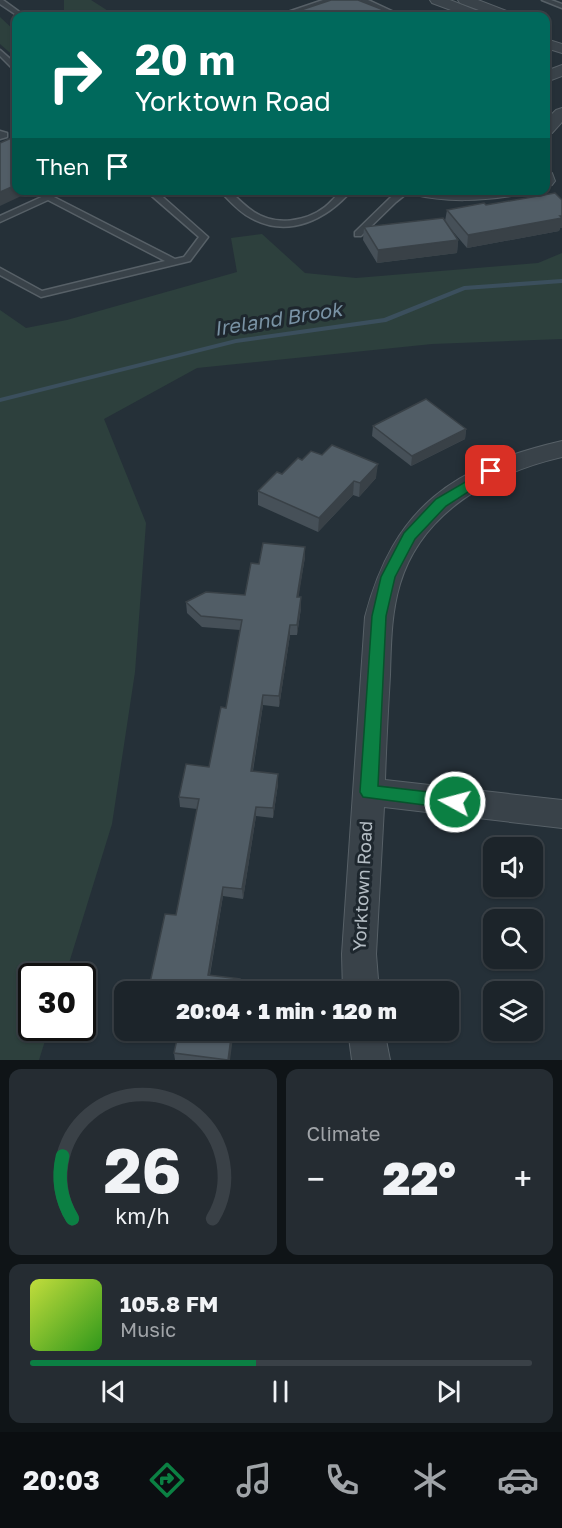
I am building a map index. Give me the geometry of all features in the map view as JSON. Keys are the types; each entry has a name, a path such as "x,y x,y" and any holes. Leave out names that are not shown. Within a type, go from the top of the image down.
{"street":[{"path":"437,0 491,12"},
{"path":"550,125 562,113"},
{"path":"433,195 471,197 484,195"},
{"name":"Yorktown Road","path":"360,981 359,954 379,616 388,577 398,556 424,519 460,489 502,466 562,448"},
{"path":"369,792 562,814"},
{"path":"368,1041 371,1060"}],"lane":[{"path":"292,12 330,0"},
{"path":"362,0 391,12"},
{"path":"545,0 562,6"},
{"path":"0,1 16,12"},
{"path":"0,52 12,63"},
{"path":"0,271 41,294 187,259 204,237 155,195"},
{"path":"230,195 251,214 264,221 287,223 304,221 322,213 342,195"},
{"path":"358,234 400,195"},
{"path":"0,219 48,197 173,262"}],"green space":[{"path":"64,0 91,0 110,12 64,12"},
{"path":"0,17 12,28 12,54 0,44"},
{"path":"262,234 305,273 356,278 538,263 562,253 562,339 432,344 197,368 104,419 146,523 135,672 112,824 69,963 18,963 18,1041 45,1041 39,1060 0,1060 0,310 26,328 67,320 237,272 231,238"}],"building":[{"path":"331,0 358,0 389,12 295,12"},
{"path":"12,138 12,187 0,192 0,143"},
{"path":"555,193 562,200 562,216 560,216 562,218 468,235 447,210 484,203 486,205"},
{"path":"443,218 458,240 378,250 364,227"},
{"path":"426,399 466,429 412,456 373,426"},
{"path":"332,445 378,464 360,483 354,481 319,518 258,491 277,472 282,474 298,458 302,460 311,451 322,455"},
{"path":"263,543 305,547 297,597 301,597 297,625 290,625 279,696 263,695 251,771 278,774 273,808 256,807 242,889 223,887 208,975 240,979 240,981 150,981 165,914 176,915 199,799 179,797 186,764 209,767 221,707 226,708 242,620 201,616 186,602 206,592 245,595 251,563 259,564"},
{"path":"177,1041 231,1041 228,1060 174,1053"}],"waterway":[{"name":"Ireland Brook","path":"0,400 236,341 386,320 464,288 562,281"}],"route":[{"path":"455,802 369,792 379,616 388,577 409,536 441,502 491,471"}]}
